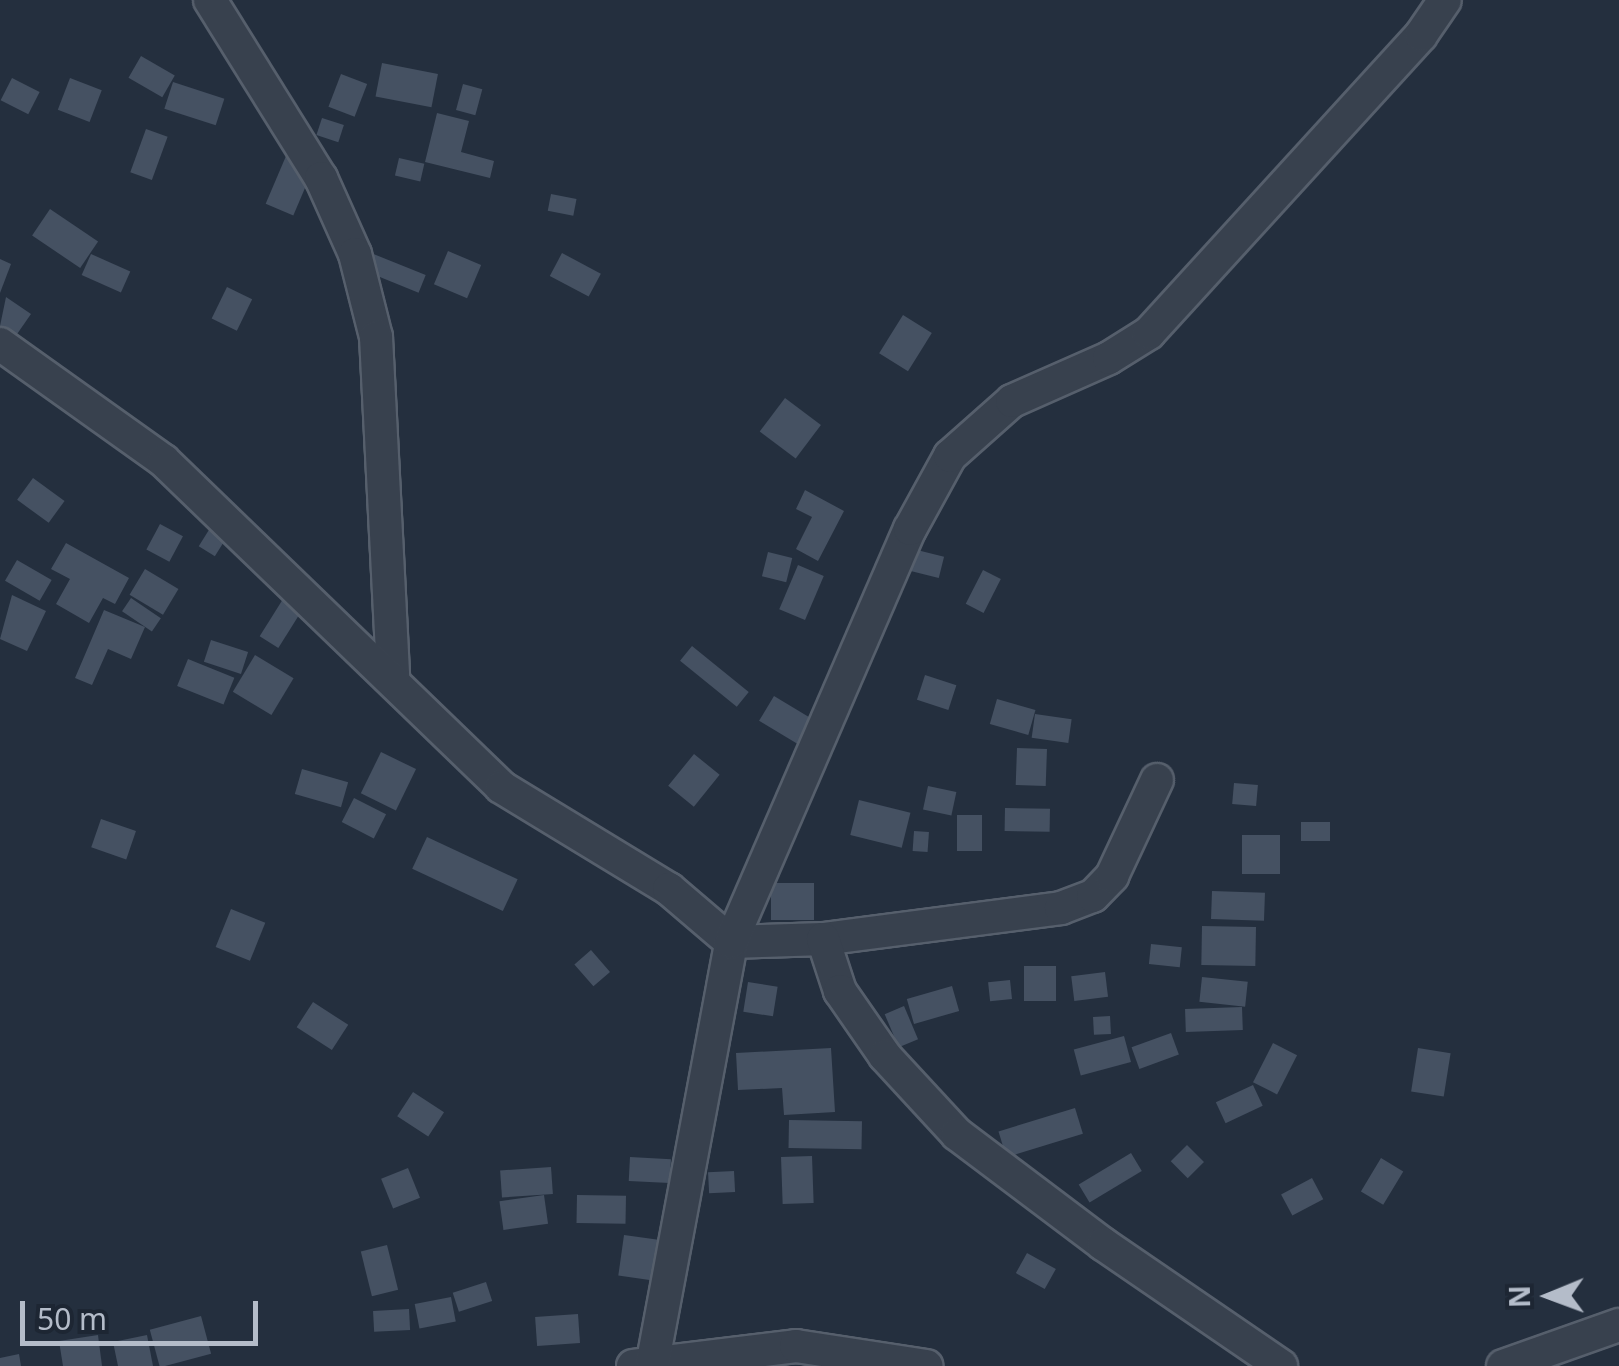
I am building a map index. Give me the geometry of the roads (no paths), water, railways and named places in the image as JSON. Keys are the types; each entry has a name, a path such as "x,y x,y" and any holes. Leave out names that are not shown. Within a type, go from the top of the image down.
{"street":[{"path":"210,0 322,178 355,254 376,337 393,677"},
{"path":"926,1366 803,1357 645,1365 731,942 910,529 950,456 1012,401 1109,358 1149,332 1421,35 1445,0"},
{"path":"0,344 164,461 393,677 501,787 670,889 731,942 823,939 1060,908 1093,896 1112,876 1157,780"},
{"path":"823,939 840,990 885,1056 958,1134 1103,1244 1281,1366"},
{"path":"1504,1366 1619,1325"}]}
